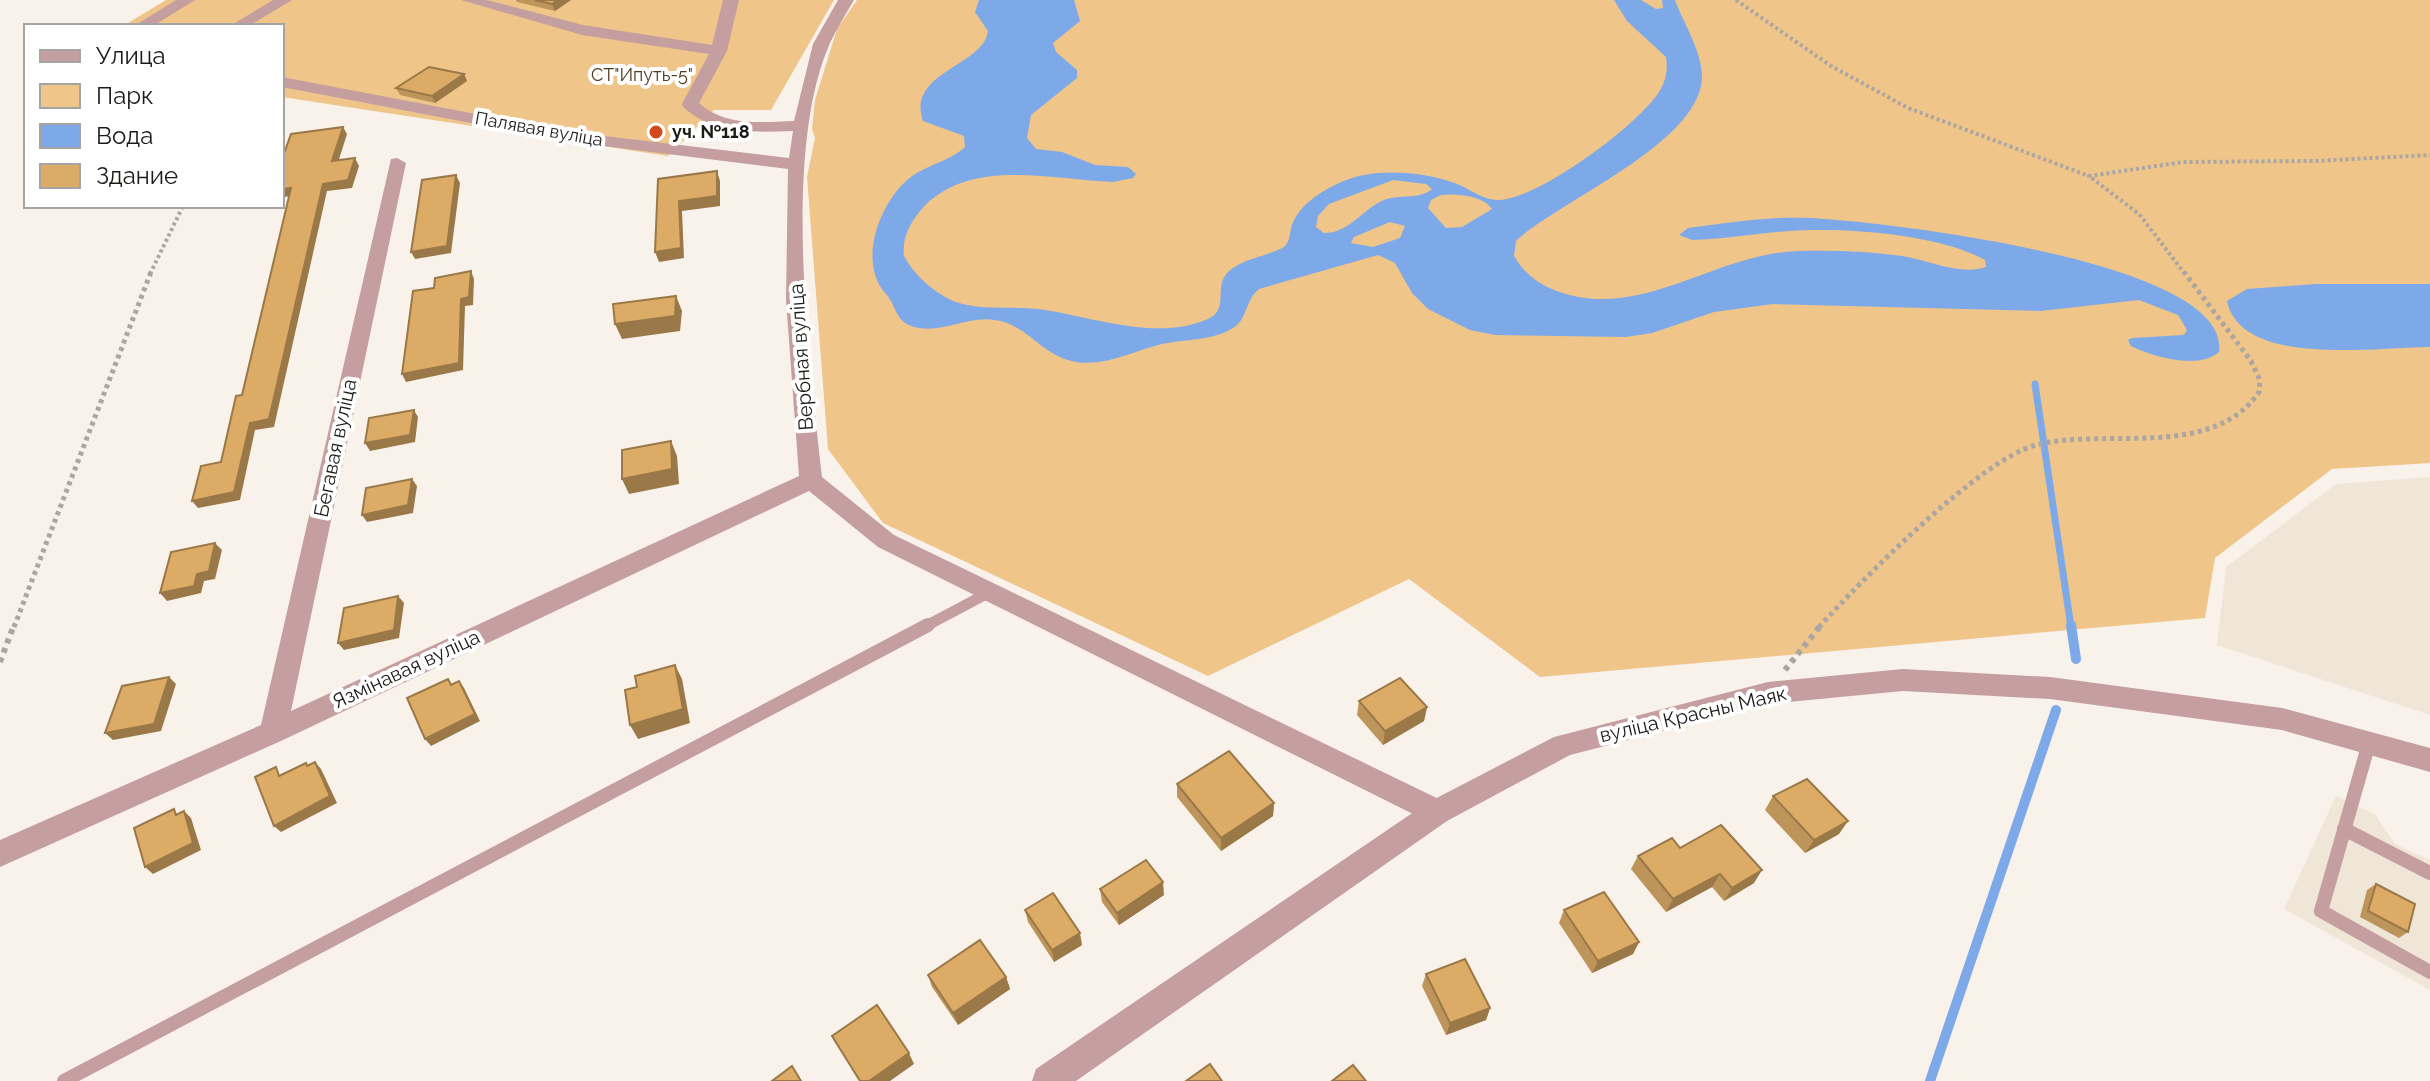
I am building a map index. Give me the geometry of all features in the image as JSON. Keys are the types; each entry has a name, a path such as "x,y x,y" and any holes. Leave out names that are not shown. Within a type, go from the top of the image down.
{"street":[{"path":"145,24 187,0"},
{"path":"242,24 284,0"},
{"path":"469,0 582,30 719,51"},
{"path":"731,0 719,51 690,104 702,118 730,126 800,126"},
{"name":"Вербная вуліца","path":"811,480 795,310 800,126 829,21 846,0"},
{"name":"Палявая вуліца","path":"284,82 798,176"},
{"name":"Бегавая вуліца","path":"273,732 397,163"},
{"path":"811,480 886,541 1437,812"},
{"name":"Язмінавая вуліца","path":"0,854 273,732 811,480"},
{"name":"вуліца Красны Маяк","path":"1048,1081 1437,812 1564,745 1768,693 1903,680 2050,688 2282,719 2430,760"}],"lane":[{"path":"64,1081 992,591"},
{"path":"2369,743 2321,911 2430,972"},
{"path":"2344,829 2430,873"}],"path":[{"path":"1736,0 1830,65 1883,96 1946,125 2089,176 2139,214 2254,364 2261,383 2258,396 2250,408 2197,430 2162,438 2069,442 2023,449 1993,465 1846,594 1768,693"},
{"path":"2089,176 2137,164 2176,159 2279,162 2430,155"},
{"path":"0,662 46,550 156,259 182,208"}],"shaded area":[{"path":"2430,477 2430,715 2217,645 2226,567 2336,484"},
{"path":"2336,796 2375,814 2395,844 2430,860 2430,990 2284,909"}],"green space":[{"name":"СТ\"Ипуть-5\"","path":"166,0 834,0 771,110 714,110 668,156 284,97 284,24 126,24"},
{"path":"857,0 2430,0 2430,463 2332,469 2215,558 2205,618 1540,677 1409,579 1208,676 883,523 828,449 807,177 815,138 812,129 815,100 837,29"}],"water":[{"path":"979,0 1074,0 1080,21 1053,43 1056,52 1077,70 1077,78 1031,115 1027,138 1036,149 1062,152 1095,165 1128,167 1136,174 1133,178 1113,182 1037,176 985,177 961,183 939,194 913,222 905,238 904,256 931,288 963,304 1038,309 1145,328 1188,325 1215,315 1228,272 1284,247 1302,208 1329,188 1350,179 1371,174 1407,173 1455,183 1488,199 1500,200 1539,187 1587,158 1631,123 1661,88 1666,75 1666,57 1627,21 1614,0 1641,0 1656,9 1663,8 1662,0 1675,0 1696,47 1701,67 1696,101 1679,124 1654,147 1516,241 1514,256 1539,282 1572,296 1623,298 1648,293 1745,260 1798,251 1876,253 1966,270 1986,267 1985,260 1966,251 1890,234 1811,230 1692,240 1679,235 1688,228 1764,219 1847,221 1972,237 2113,270 2170,293 2208,320 2219,352 2188,361 2151,354 2131,346 2128,340 2132,338 2184,335 2187,330 2178,315 2139,300 2040,311 1773,304 1714,312 1652,333 1626,337 1495,335 1470,330 1428,309 1412,293 1395,263 1378,255 1259,289 1238,324 1225,332 1162,344 1092,363 1058,356 1024,332 995,320 974,320 932,329 911,326 899,316 877,280 873,265 876,231 882,215 901,186 912,176 965,147 964,136 923,121 921,104 925,91 935,80 974,53 983,43 988,31 975,12","holes":["1393,180 1426,184 1432,189 1422,195 1384,200 1349,225 1333,232 1324,233 1316,227 1318,216 1329,204","1441,195 1462,195 1477,198 1492,209 1462,227 1446,228 1428,208 1431,200","1390,222 1405,226 1400,238 1373,247 1351,243 1354,237"]},
{"path":"2315,284 2430,284 2430,347 2346,350 2283,345 2257,336 2238,322 2227,301 2247,289"}],"building":[{"path":"535,0 558,0 552,4"},
{"path":"429,67 464,74 432,96 396,88"},
{"path":"343,127 332,161 355,158 348,180 323,184 269,419 250,423 234,492 192,501 201,466 221,462 236,396 242,395 291,188 284,189 284,153 291,134"},
{"path":"717,171 717,196 679,201 681,248 655,252 658,179"},
{"path":"456,175 447,246 411,252 422,180"},
{"path":"471,271 469,297 461,299 459,363 402,374 413,291 434,288 435,278"},
{"path":"676,296 675,316 615,324 613,304"},
{"path":"414,410 410,435 365,443 369,418"},
{"path":"671,441 672,469 622,479 622,450"},
{"path":"412,479 408,505 362,515 366,488"},
{"path":"215,543 209,571 197,574 194,586 160,593 171,552"},
{"path":"398,596 394,630 338,643 344,608"},
{"path":"675,665 683,709 630,725 625,690 637,687 635,676"},
{"path":"169,677 154,724 105,733 122,686"},
{"path":"1400,678 1427,707 1385,731 1359,701"},
{"path":"448,679 451,685 459,681 475,714 425,739 407,698"},
{"path":"1229,751 1274,803 1221,838 1177,784"},
{"path":"315,762 330,796 274,826 255,777 276,767 279,776"},
{"path":"1807,779 1848,821 1814,840 1773,796"},
{"path":"174,809 176,815 184,811 193,843 145,867 134,828"},
{"path":"1721,825 1762,870 1732,888 1720,874 1673,899 1638,856 1672,838 1680,848"},
{"path":"1146,860 1163,882 1117,913 1100,889"},
{"path":"2376,884 2415,904 2408,932 2368,911"},
{"path":"1604,892 1639,942 1598,961 1564,910"},
{"path":"1053,893 1080,933 1052,950 1025,910"},
{"path":"980,940 1006,977 953,1013 928,975"},
{"path":"1465,959 1490,1008 1450,1023 1426,974"},
{"path":"877,1005 909,1053 869,1081 860,1081 832,1036"},
{"path":"1210,1064 1222,1081 1186,1081"},
{"path":"1353,1065 1366,1081 1332,1081"},
{"path":"792,1066 801,1081 772,1081"}],"waterway":[{"path":"2035,384 2071,627"},
{"path":"2071,625 2076,659"},
{"path":"1930,1081 2056,710"}],"place":[{"name":"уч. №118","path":"656,132"}]}
